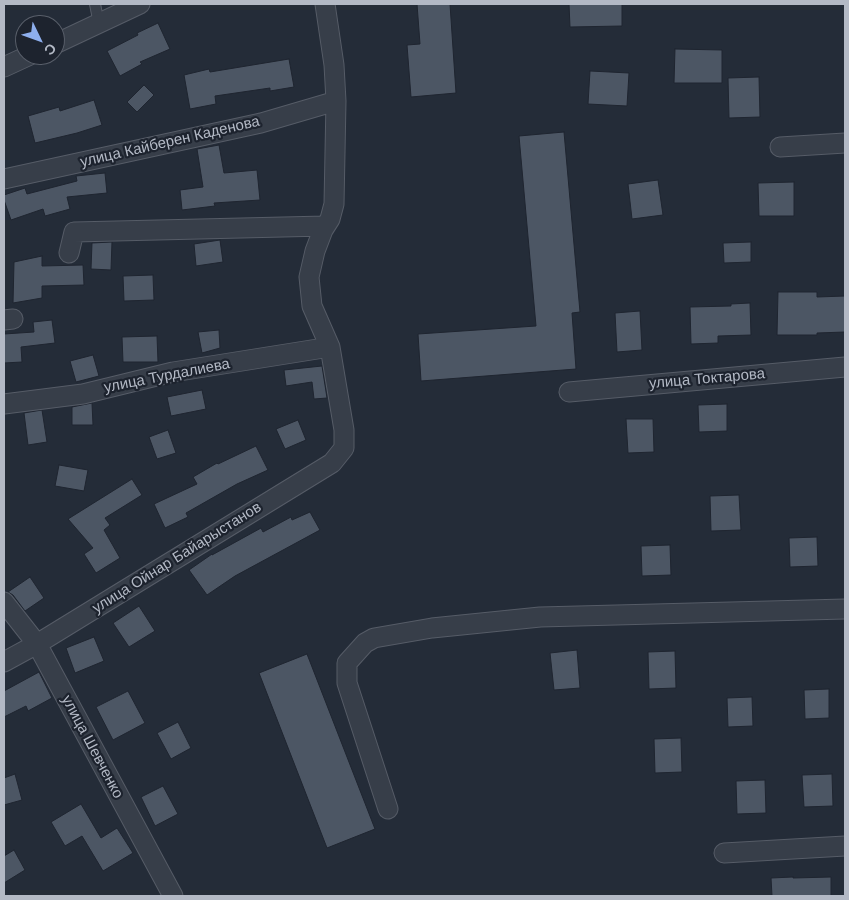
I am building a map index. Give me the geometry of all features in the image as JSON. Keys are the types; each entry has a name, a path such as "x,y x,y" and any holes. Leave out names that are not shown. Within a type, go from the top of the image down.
{"street":[{"path":"65,39 140,4"},
{"path":"325,4 334,65 336,101 334,204 330,219 322,230 315,250 309,277 312,306 330,347"},
{"name":"улица Кайберен Каденова","path":"4,179 261,123 336,101"},
{"path":"780,147 845,143"},
{"path":"69,253 74,232 325,226"},
{"name":"улица Турдалиева","path":"4,404 83,394 173,372 330,347"},
{"name":"улица Ойнар Байарыстанов","path":"4,662 37,644 332,463 344,448 344,430 330,347"},
{"name":"улица Токтарова","path":"569,392 845,367"},
{"name":"улица Шевченко","path":"4,602 37,644 173,896"},
{"path":"388,809 346,683 347,663 365,643 374,638 432,628 540,617 845,609"},
{"path":"724,853 845,846"}],"lane":[{"path":"95,4 99,24"}],"building":[{"path":"417,4 450,4 456,93 411,97 407,45 420,44"},
{"path":"569,4 622,4 622,26 570,27"},
{"path":"158,23 170,49 140,62 142,64 120,76 107,51"},
{"path":"675,49 722,50 722,83 674,83"},
{"path":"289,59 294,87 270,91 270,88 215,96 216,104 190,109 184,75 209,69 210,72"},
{"path":"590,71 629,73 627,106 588,104"},
{"path":"759,77 760,117 729,118 728,78"},
{"path":"144,85 154,95 137,112 127,102"},
{"path":"94,100 102,125 35,143 28,116 59,107 60,111"},
{"path":"564,132 580,312 572,313 576,369 421,381 418,334 536,326 519,136"},
{"path":"219,145 224,173 257,170 260,200 214,203 215,206 182,210 180,190 203,187 197,149"},
{"path":"105,173 107,193 67,197 70,209 45,216 43,209 11,220 4,195 25,188 27,194 77,181 76,176"},
{"path":"658,180 663,215 632,219 628,184"},
{"path":"794,182 794,216 759,216 758,183"},
{"path":"220,240 223,262 196,266 194,244"},
{"path":"112,242 111,270 91,269 92,243"},
{"path":"751,242 751,262 724,263 723,243"},
{"path":"42,256 42,266 83,265 84,285 42,286 42,298 13,303 14,262"},
{"path":"153,275 154,300 124,301 123,276"},
{"path":"778,292 817,292 817,297 845,296 845,332 817,333 817,335 777,335"},
{"path":"750,303 751,335 718,336 718,343 691,344 690,307 731,306 731,304"},
{"path":"640,311 642,350 617,352 615,313"},
{"path":"52,320 55,343 21,347 22,362 4,363 4,334 34,332 33,322"},
{"path":"219,330 220,348 202,353 198,332"},
{"path":"157,336 158,362 123,362 122,337"},
{"path":"93,355 99,376 76,382 70,361"},
{"path":"322,366 327,398 314,399 312,382 286,386 284,370"},
{"path":"202,390 206,409 171,416 167,397"},
{"path":"92,403 93,425 72,425 72,407"},
{"path":"727,404 727,431 699,432 698,405"},
{"path":"42,410 47,442 28,445 24,413"},
{"path":"626,419 653,419 654,452 628,453"},
{"path":"298,420 306,440 285,449 276,429"},
{"path":"168,430 176,453 157,459 149,437"},
{"path":"256,446 268,470 237,484 186,513 188,517 165,528 154,504 197,484 193,477 217,463"},
{"path":"59,465 88,470 84,491 55,486"},
{"path":"132,479 142,495 105,518 110,525 104,530 120,558 96,573 84,554 93,548 68,519"},
{"path":"739,495 741,530 711,531 710,496"},
{"path":"310,512 320,530 235,576 207,595 189,570 212,554 261,528 263,532 291,517 292,520"},
{"path":"817,537 818,566 790,567 789,538"},
{"path":"670,545 671,575 642,576 641,546"},
{"path":"30,577 44,598 25,611 13,595 8,592"},
{"path":"139,606 155,631 129,647 113,623"},
{"path":"94,637 104,661 75,673 66,648"},
{"path":"577,650 580,688 554,690 550,653"},
{"path":"675,651 676,688 649,689 648,652"},
{"path":"307,654 375,829 327,848 259,673"},
{"path":"39,672 52,698 28,711 26,706 4,717 4,691"},
{"path":"829,689 829,718 805,719 804,690"},
{"path":"128,691 145,723 113,740 96,707"},
{"path":"752,697 753,726 728,727 727,698"},
{"path":"178,722 191,748 171,759 157,733"},
{"path":"681,738 682,772 655,773 654,739"},
{"path":"15,774 22,800 4,805 4,778"},
{"path":"832,774 833,806 804,807 802,775"},
{"path":"765,780 766,813 737,814 736,781"},
{"path":"163,786 178,814 155,826 141,797"},
{"path":"81,804 101,838 117,828 133,853 103,871 82,836 65,846 51,822"},
{"path":"14,850 25,870 4,883 4,856"},
{"path":"831,877 831,896 772,896 771,878"}]}
